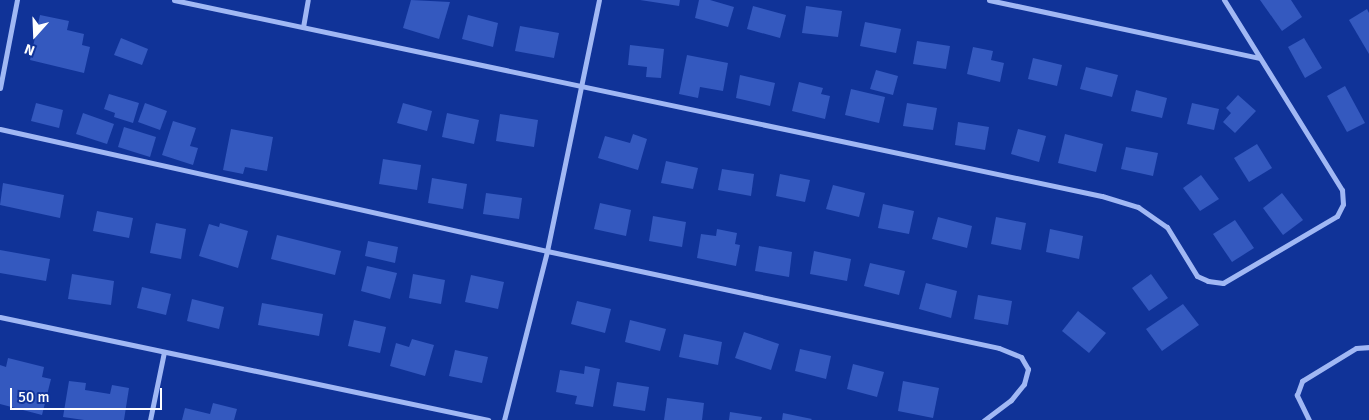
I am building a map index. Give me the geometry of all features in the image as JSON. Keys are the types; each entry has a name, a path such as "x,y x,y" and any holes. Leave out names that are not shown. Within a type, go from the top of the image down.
{"street":[{"path":"0,88 17,0"},
{"path":"174,0 1102,196 1138,207 1167,227 1197,276 1208,281 1223,283 1337,216 1343,204 1342,190 1224,0"},
{"path":"303,27 308,0"},
{"path":"504,420 547,251 599,0"},
{"path":"989,0 1259,58"},
{"path":"0,129 547,251 999,348 1021,357 1028,369 1024,384 1011,400 984,420"},
{"path":"0,317 488,420"},
{"path":"1309,420 1297,395 1302,381 1356,348 1369,347"},
{"path":"150,420 164,352"}],"building":[{"path":"411,0 450,2 439,39 403,28"},
{"path":"640,0 680,0 679,6"},
{"path":"699,0 710,0 734,7 728,27 695,18"},
{"path":"1260,0 1291,0 1302,17 1282,31"},
{"path":"753,6 786,15 780,38 747,29"},
{"path":"806,6 842,11 838,37 802,33"},
{"path":"1367,9 1369,13 1369,54 1349,20"},
{"path":"40,15 69,21 67,30 84,34 82,45 90,47 84,73 30,60"},
{"path":"468,15 498,23 493,47 462,39"},
{"path":"865,22 901,29 896,53 860,46"},
{"path":"520,26 559,33 554,58 515,51"},
{"path":"121,38 148,49 142,65 114,55"},
{"path":"1304,38 1322,68 1305,78 1288,47"},
{"path":"917,41 950,46 946,69 913,64"},
{"path":"630,45 664,49 661,78 646,77 647,67 628,65"},
{"path":"973,47 993,51 991,60 1004,63 1000,82 967,74"},
{"path":"687,55 728,63 723,91 700,87 698,98 679,94"},
{"path":"1033,58 1062,65 1057,86 1028,79"},
{"path":"1086,67 1118,75 1112,97 1080,89"},
{"path":"876,70 898,76 893,95 870,89"},
{"path":"740,75 775,83 770,106 736,98"},
{"path":"799,82 823,88 821,94 830,96 825,119 792,111"},
{"path":"1345,86 1365,123 1347,132 1327,96"},
{"path":"851,89 885,97 879,123 845,115"},
{"path":"1136,90 1167,98 1162,118 1131,111"},
{"path":"109,94 139,103 133,123 114,117 115,113 104,109"},
{"path":"1238,95 1256,111 1235,133 1223,122 1231,113 1226,108"},
{"path":"36,103 63,110 59,128 31,121"},
{"path":"145,103 167,111 160,130 138,122"},
{"path":"403,103 432,111 427,131 397,123"},
{"path":"907,103 937,108 933,130 903,126"},
{"path":"1192,103 1219,109 1214,130 1187,124"},
{"path":"83,113 114,124 107,144 76,134"},
{"path":"447,113 479,120 474,144 442,137"},
{"path":"500,114 538,120 534,147 496,141"},
{"path":"173,121 196,128 190,146 198,148 193,165 162,155"},
{"path":"958,122 989,127 985,150 955,145"},
{"path":"124,127 156,137 150,157 118,147"},
{"path":"231,129 273,137 267,171 245,167 243,174 223,170"},
{"path":"1018,129 1046,136 1039,162 1011,154"},
{"path":"633,134 647,139 638,170 598,158 605,136 630,143"},
{"path":"1065,134 1103,144 1096,172 1058,163"},
{"path":"1257,144 1272,168 1249,182 1234,158"},
{"path":"1126,147 1158,153 1153,176 1121,169"},
{"path":"383,159 421,165 417,190 379,184"},
{"path":"666,161 698,168 693,189 661,183"},
{"path":"722,169 754,174 751,196 718,190"},
{"path":"780,174 810,180 805,202 776,196"},
{"path":"1201,175 1219,199 1200,211 1183,188"},
{"path":"432,178 467,184 463,209 428,203"},
{"path":"3,183 64,195 60,218 0,205"},
{"path":"833,185 865,193 859,217 826,209"},
{"path":"486,193 522,198 519,219 483,214"},
{"path":"1282,193 1303,220 1283,235 1263,208"},
{"path":"600,203 631,210 626,236 594,229"},
{"path":"883,204 914,211 909,234 878,228"},
{"path":"97,211 133,218 129,238 93,231"},
{"path":"653,216 686,222 682,247 649,241"},
{"path":"938,217 972,226 967,248 932,239"},
{"path":"996,217 1026,223 1021,250 991,244"},
{"path":"1235,220 1254,248 1232,262 1213,234"},
{"path":"156,223 186,229 181,259 150,253"},
{"path":"220,223 248,231 238,268 199,256 209,224 219,227"},
{"path":"717,229 737,233 735,244 740,245 736,266 697,258 701,234 716,236"},
{"path":"1050,229 1083,236 1079,259 1046,252"},
{"path":"277,235 341,251 335,275 271,259"},
{"path":"368,241 398,247 395,263 365,256"},
{"path":"759,246 792,252 789,277 755,271"},
{"path":"0,250 50,259 46,281 0,273"},
{"path":"814,251 851,259 847,281 810,274"},
{"path":"870,263 905,271 899,295 864,286"},
{"path":"367,266 397,273 390,299 361,291"},
{"path":"72,274 114,281 111,305 68,299"},
{"path":"413,274 445,280 441,304 409,298"},
{"path":"1151,274 1168,298 1149,311 1132,288"},
{"path":"471,275 504,282 498,309 465,302"},
{"path":"926,283 957,291 951,318 919,309"},
{"path":"142,287 171,294 166,315 137,308"},
{"path":"978,295 1012,301 1008,325 974,319"},
{"path":"192,299 224,307 219,329 187,321"},
{"path":"577,301 611,309 605,333 571,324"},
{"path":"262,303 323,314 319,336 258,325"},
{"path":"1183,304 1199,325 1162,351 1146,329"},
{"path":"1078,311 1106,333 1089,353 1062,331"},
{"path":"354,320 386,327 380,353 348,346"},
{"path":"630,320 666,329 660,351 625,342"},
{"path":"744,332 779,344 771,370 735,358"},
{"path":"684,334 722,342 718,365 679,357"},
{"path":"412,339 434,345 425,376 390,366 396,343 409,347"},
{"path":"800,349 831,356 826,379 795,371"},
{"path":"455,350 488,357 482,383 449,376"},
{"path":"8,358 44,367 42,377 51,379 42,415 0,404 0,365 6,367"},
{"path":"853,364 884,372 877,397 847,389"},
{"path":"585,366 600,369 593,407 575,404 577,396 556,392 560,370 584,374"},
{"path":"69,381 86,383 85,390 110,394 112,385 129,388 124,420 84,420 63,417"},
{"path":"903,381 939,388 933,418 898,411"},
{"path":"617,382 649,387 645,411 613,406"},
{"path":"667,398 704,403 702,420 664,420"},
{"path":"213,403 237,409 234,420 182,420 185,408 210,414"},
{"path":"730,412 762,417 761,420 729,420"},
{"path":"783,413 812,419 782,420"}]}
